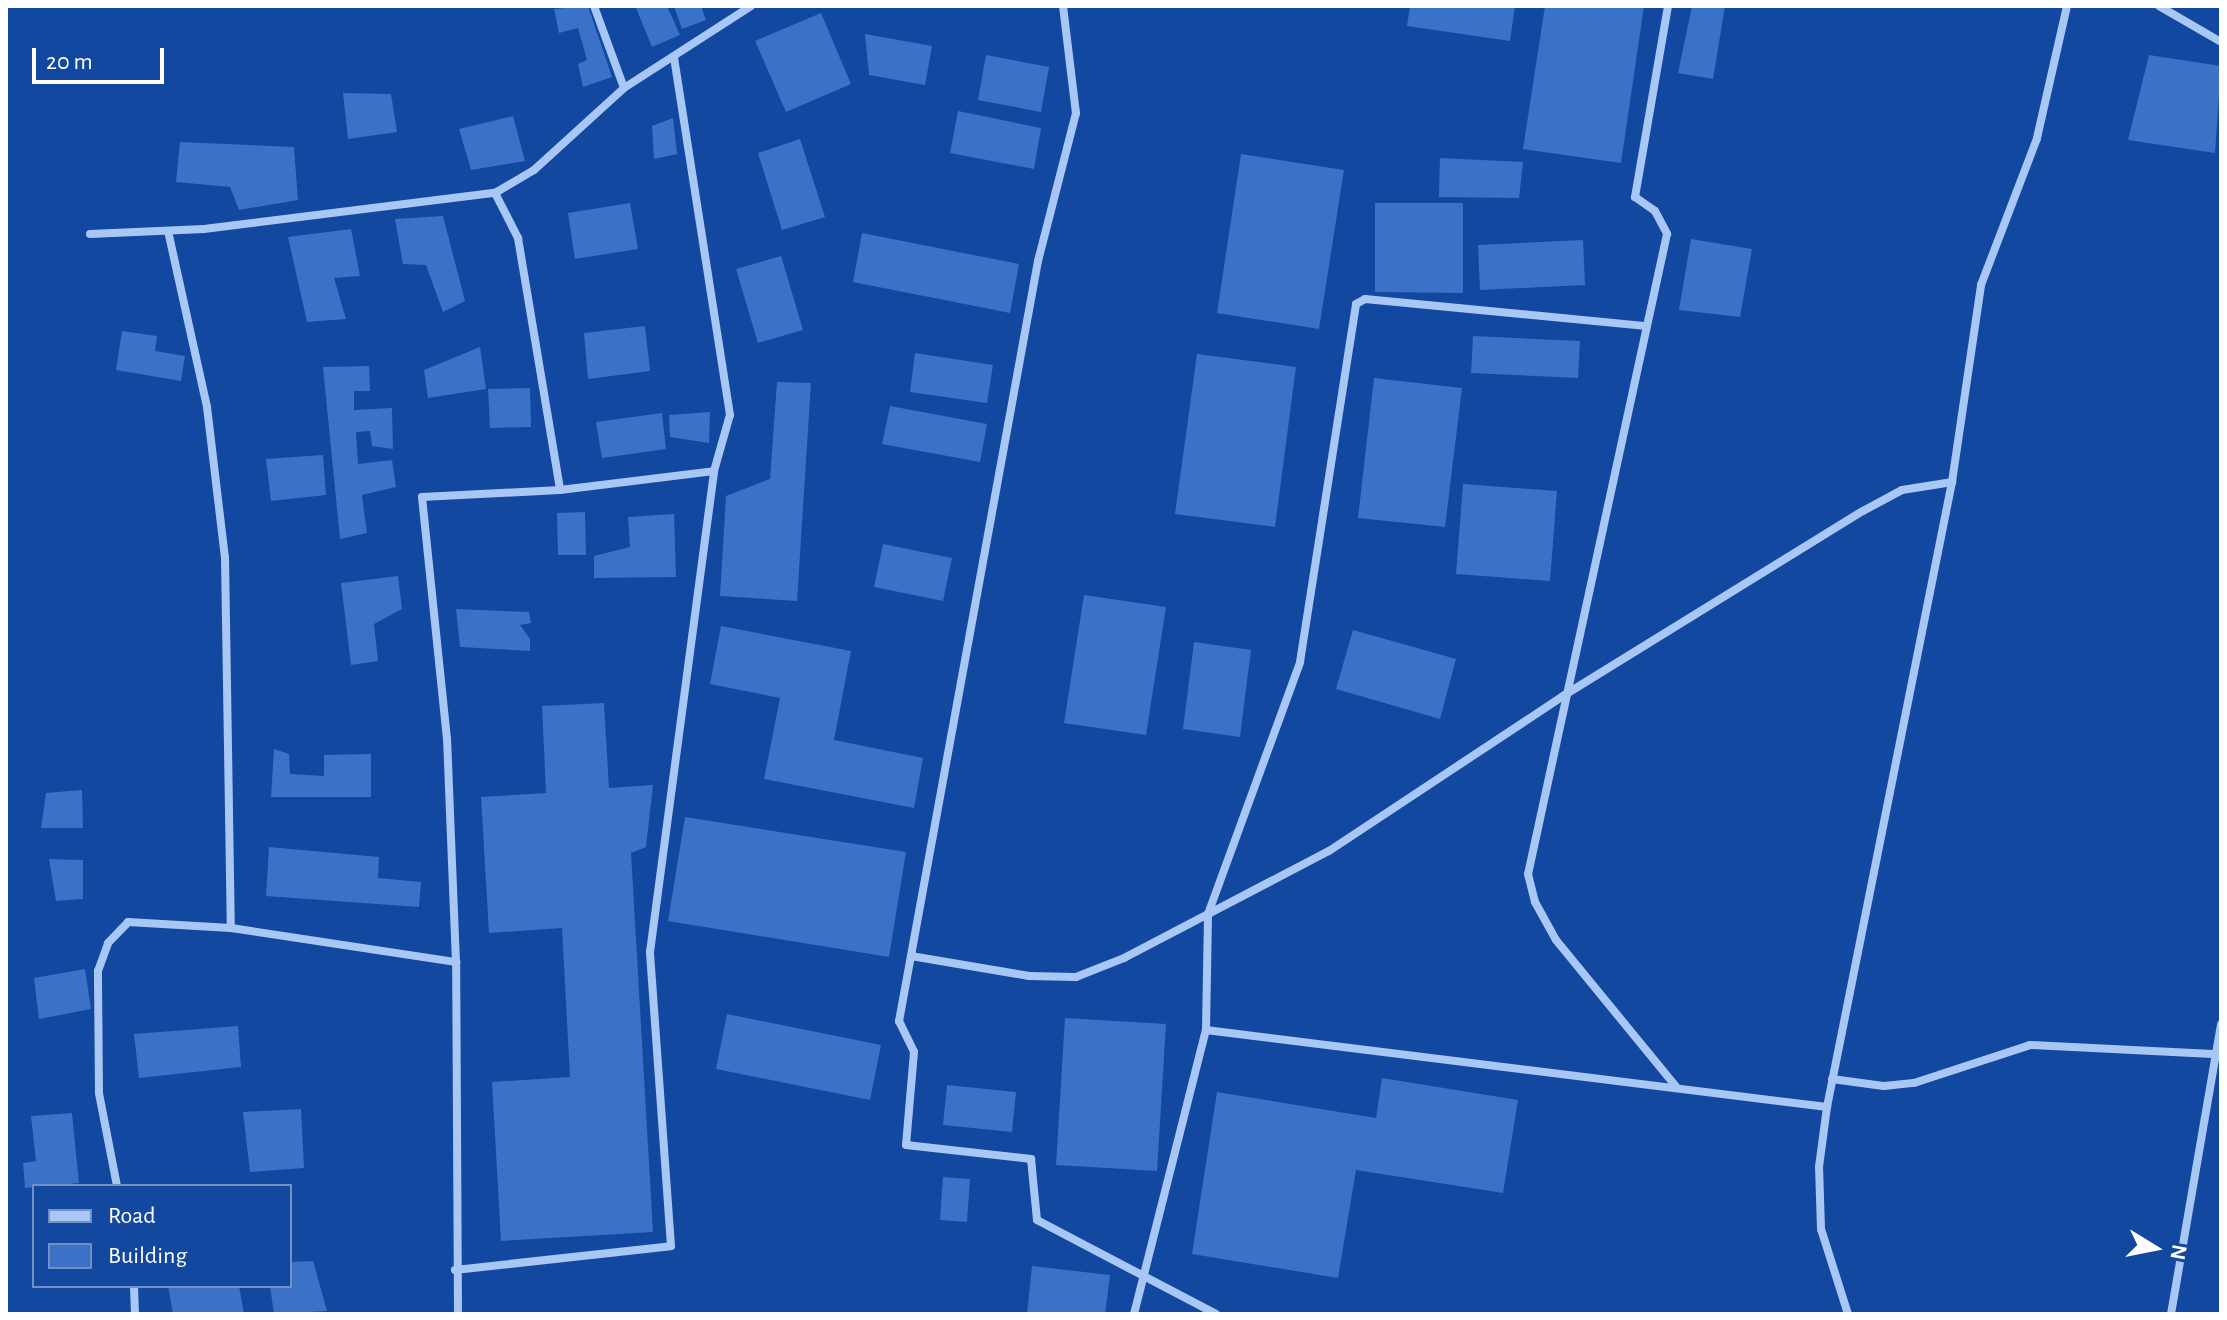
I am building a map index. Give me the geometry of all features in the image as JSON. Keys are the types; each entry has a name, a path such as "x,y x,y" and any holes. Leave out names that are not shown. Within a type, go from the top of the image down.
{"street":[{"path":"594,6 624,88"},
{"path":"90,234 168,231 495,193 534,170 624,88 751,6"},
{"path":"1063,6 1076,113 1038,261 899,1021 914,1052 906,1145 1031,1159 1037,1220 1146,1280 1216,1314"},
{"path":"1668,6 1635,197 1655,211 1667,234 1563,696 1528,874 1535,902 1556,940 1677,1088"},
{"path":"1848,1314 1821,1229 1819,1167 1827,1107 1952,482 1981,285 2037,138 2067,6"},
{"path":"2159,6 2221,42"},
{"path":"455,1270 671,1246 650,952 714,471 730,415 674,58"},
{"path":"495,193 518,238 560,490"},
{"path":"168,231 207,407 225,557 231,928"},
{"path":"1134,1314 1146,1280 1206,1030 1208,914 1300,662 1356,304 1365,299 1647,326"},
{"path":"458,1314 455,1270 456,962 447,739 422,497 560,490 714,471"},
{"path":"911,956 1029,976 1076,977 1208,914 1329,851 1563,696 1863,511 1902,490 1952,482"},
{"path":"117,1184 99,1093 98,971 108,943 128,922 231,928 456,962"},
{"path":"2171,1314 2213,1054 2221,1024"},
{"path":"1206,1030 1827,1107"},
{"path":"1832,1079 1884,1086 1914,1083 2030,1045 2213,1054"},
{"path":"134,1288 135,1314"}],"building":[{"path":"588,6 612,77 583,87 578,64 587,60 578,28 559,33 554,9"},
{"path":"667,6 680,35 652,47 636,8"},
{"path":"674,6 701,6 706,20 682,29"},
{"path":"1410,6 1515,6 1510,41 1407,26"},
{"path":"1545,6 1644,6 1621,163 1523,149"},
{"path":"1692,6 1725,6 1713,79 1678,73"},
{"path":"821,13 851,84 786,112 755,41"},
{"path":"865,34 932,46 925,85 869,75"},
{"path":"986,55 1049,67 1041,112 978,100"},
{"path":"2149,55 2221,66 2215,153 2128,140"},
{"path":"343,93 391,94 397,132 348,139"},
{"path":"958,111 1041,128 1034,169 950,153"},
{"path":"513,116 525,161 471,170 459,129"},
{"path":"673,118 677,154 654,159 652,126"},
{"path":"800,139 825,217 782,230 758,153"},
{"path":"180,142 294,147 298,200 239,210 230,187 176,182"},
{"path":"1241,154 1344,170 1319,329 1217,313"},
{"path":"1440,158 1523,162 1519,198 1439,197"},
{"path":"630,203 638,249 575,259 568,213"},
{"path":"1375,203 1463,203 1463,293 1375,292"},
{"path":"443,216 465,301 443,312 426,265 403,264 395,219"},
{"path":"351,229 360,276 334,278 346,319 307,322 288,237"},
{"path":"862,233 1019,264 1010,313 853,282"},
{"path":"1691,239 1752,249 1740,317 1679,310"},
{"path":"1583,240 1585,285 1480,290 1478,245"},
{"path":"781,256 803,330 758,343 736,269"},
{"path":"645,326 650,371 588,379 584,333"},
{"path":"122,331 157,336 155,351 185,356 181,381 116,370"},
{"path":"1473,336 1580,341 1578,378 1471,373"},
{"path":"480,347 486,389 428,398 424,370"},
{"path":"915,353 993,365 987,403 910,392"},
{"path":"1197,354 1296,367 1275,527 1175,514"},
{"path":"369,366 370,391 354,391 354,410 392,408 393,449 372,446 370,431 356,432 358,464 392,460 396,487 362,495 367,533 340,539 323,367"},
{"path":"1374,378 1462,388 1445,527 1358,518"},
{"path":"777,382 811,383 797,601 720,596 726,496 770,479"},
{"path":"530,388 531,427 490,428 488,389"},
{"path":"890,406 987,424 980,462 882,444"},
{"path":"710,412 709,443 670,437 669,415"},
{"path":"662,413 666,449 602,458 596,422"},
{"path":"323,455 326,495 271,501 266,459"},
{"path":"1463,484 1557,491 1550,581 1456,574"},
{"path":"585,512 586,555 558,555 557,513"},
{"path":"674,514 676,577 594,578 594,556 630,547 628,517"},
{"path":"883,544 952,558 943,601 874,587"},
{"path":"398,576 402,609 374,624 378,661 351,665 341,583"},
{"path":"1084,595 1166,607 1146,735 1064,723"},
{"path":"456,609 529,612 531,623 520,625 530,639 530,651 460,647"},
{"path":"721,626 851,651 834,740 923,758 914,808 764,779 780,698 710,684"},
{"path":"1353,630 1456,659 1440,719 1336,689"},
{"path":"1194,642 1251,650 1240,737 1183,729"},
{"path":"604,703 609,788 653,785 646,847 631,853 653,1232 501,1241 492,1082 570,1077 562,928 489,933 481,797 546,793 542,706"},
{"path":"274,749 289,754 290,774 324,776 324,755 371,754 371,797 271,797"},
{"path":"82,790 83,828 41,828 46,793"},
{"path":"685,817 906,852 889,957 668,921"},
{"path":"269,847 379,857 378,878 421,882 419,907 266,896"},
{"path":"49,859 83,860 83,899 56,901"},
{"path":"85,969 91,1009 39,1019 34,978"},
{"path":"727,1014 881,1045 870,1100 716,1069"},
{"path":"1065,1018 1166,1024 1157,1171 1056,1165"},
{"path":"238,1026 241,1067 139,1078 134,1034"},
{"path":"1382,1078 1518,1100 1503,1193 1356,1170 1338,1278 1192,1254 1217,1092 1376,1118"},
{"path":"947,1085 1016,1092 1012,1132 943,1125"},
{"path":"301,1109 304,1168 250,1172 243,1112"},
{"path":"72,1113 79,1183 32,1184 32,1187 25,1188 23,1163 36,1161 31,1116"},
{"path":"943,1177 970,1179 967,1222 940,1220"},
{"path":"313,1261 327,1311 274,1314 270,1288 292,1288 292,1262"},
{"path":"1032,1266 1110,1275 1105,1314 1027,1314"},
{"path":"168,1288 239,1288 244,1314 173,1314"}]}
